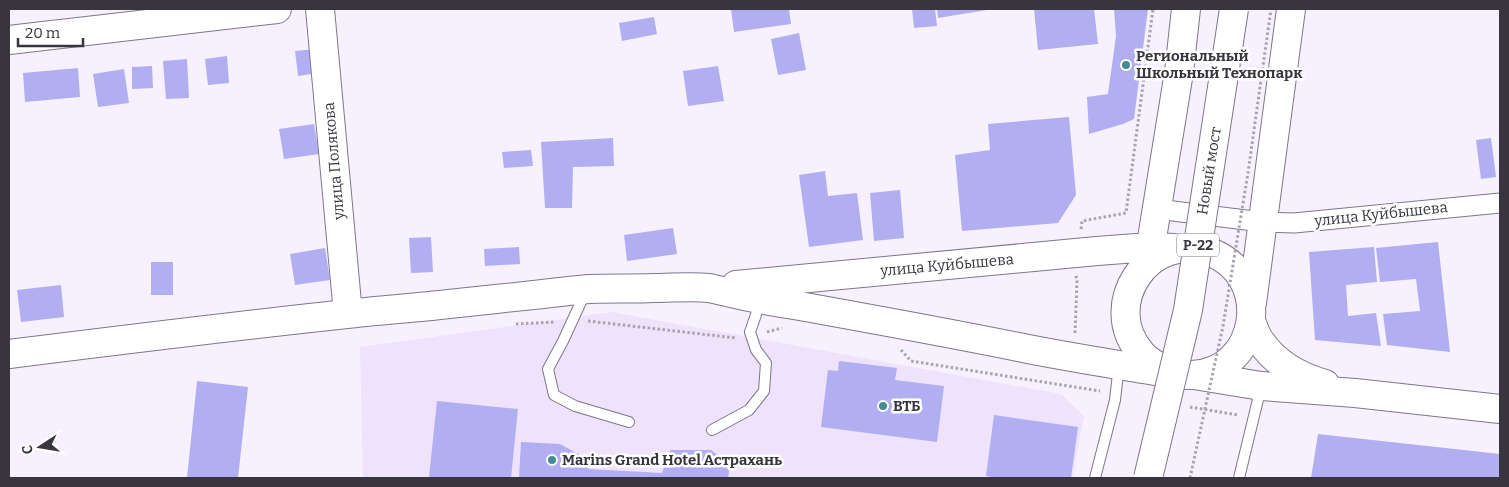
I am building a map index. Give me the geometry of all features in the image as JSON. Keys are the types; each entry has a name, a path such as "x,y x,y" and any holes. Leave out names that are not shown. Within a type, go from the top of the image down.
{"main road":[{"path":"9,40 276,9"},
{"name":"улица Полякова","path":"320,9 348,314"},
{"path":"1124,352 1127,297 1135,278 1149,255 1179,72 1186,9"},
{"name":"Новый мост","path":"1148,478 1188,310 1234,9"},
{"path":"1184,374 1214,370 1232,358 1245,341 1251,313 1291,9"},
{"name":"улица Куйбышева","path":"707,288 1081,252 1149,255 1187,248 1201,249 1214,254 1226,261 1239,273 1247,288 1251,313"},
{"path":"9,354 348,314 588,289 707,288 949,332 1078,358 1124,352 1184,374 1261,386 1355,393 1500,409"},
{"path":"1251,313 1259,341 1274,358 1313,381 1355,393"}],"street":[{"name":"улица Куйбышева","path":"1157,209 1262,222 1294,223 1500,203"}],"lane":[{"path":"588,289 548,369 554,395 575,406 629,422"},
{"path":"712,430 749,410 764,391 766,363 756,350 750,332 761,299"},
{"path":"1095,478 1115,400 1124,352"},
{"path":"1239,478 1261,386"}],"path":[{"path":"1077,388 1078,358 1074,339 1077,281 1075,273 1081,252 1082,221 1126,213 1153,9"},
{"path":"1190,478 1223,326 1248,173 1270,9"}],"shaded area":[{"path":"612,312 1061,394 1084,416 1072,478 363,478 360,347"}],"building":[{"path":"731,9 789,9 791,24 734,32"},
{"path":"912,9 935,9 937,26 914,28"},
{"path":"937,9 987,9 987,10 938,18"},
{"path":"1034,9 1094,9 1098,44 1038,50"},
{"name":"Региональный Школьный Технопарк","path":"1114,9 1148,9 1134,119 1089,134 1087,97 1108,94 1116,36"},
{"path":"654,17 657,34 622,41 619,23"},
{"path":"799,33 806,70 778,75 771,39"},
{"path":"315,49 318,73 298,76 295,51"},
{"path":"227,56 229,83 208,85 205,59"},
{"path":"187,59 189,98 166,99 163,61"},
{"path":"152,66 153,88 132,89 132,67"},
{"path":"718,66 724,101 688,106 683,71"},
{"path":"78,68 80,97 25,102 23,73"},
{"path":"124,69 129,103 98,107 93,74"},
{"path":"1069,117 1076,195 1058,223 962,231 955,155 990,150 988,124"},
{"path":"314,124 319,154 284,159 279,129"},
{"path":"613,138 614,166 573,167 572,208 545,208 541,142"},
{"path":"1491,138 1496,177 1481,179 1476,140"},
{"path":"531,150 533,166 504,168 502,152"},
{"path":"825,171 828,196 857,193 863,240 809,247 799,175"},
{"path":"900,190 904,238 874,241 870,193"},
{"path":"673,228 677,254 627,261 624,235"},
{"path":"431,237 433,272 411,273 409,238"},
{"path":"1438,242 1450,352 1387,345 1383,314 1420,311 1416,279 1380,282 1376,248"},
{"path":"519,247 520,264 485,266 484,249"},
{"path":"1374,247 1377,282 1346,285 1348,316 1376,313 1381,346 1315,340 1309,252"},
{"path":"325,248 330,280 295,285 290,254"},
{"path":"151,262 173,262 173,295 151,295"},
{"path":"61,285 64,317 21,322 17,290"},
{"name":"ВТБ","path":"839,361 897,368 895,380 944,386 937,442 821,427 828,370 838,371"},
{"path":"197,381 248,387 238,478 187,478"},
{"path":"437,401 518,409 511,478 429,477"},
{"path":"994,415 1078,427 1071,478 998,478 986,476"},
{"path":"1318,434 1500,454 1500,478 1311,478"},
{"name":"Marins Grand Hotel Астрахань","path":"521,442 560,444 582,456 588,469 662,473 670,450 711,450 730,465 728,478 519,478"}],"place":[{"name":"Региональный Школьный Технопарк","path":"1126,65"},
{"name":"ВТБ","path":"883,406"},
{"name":"Marins Grand Hotel Астрахань","path":"552,460"}]}
